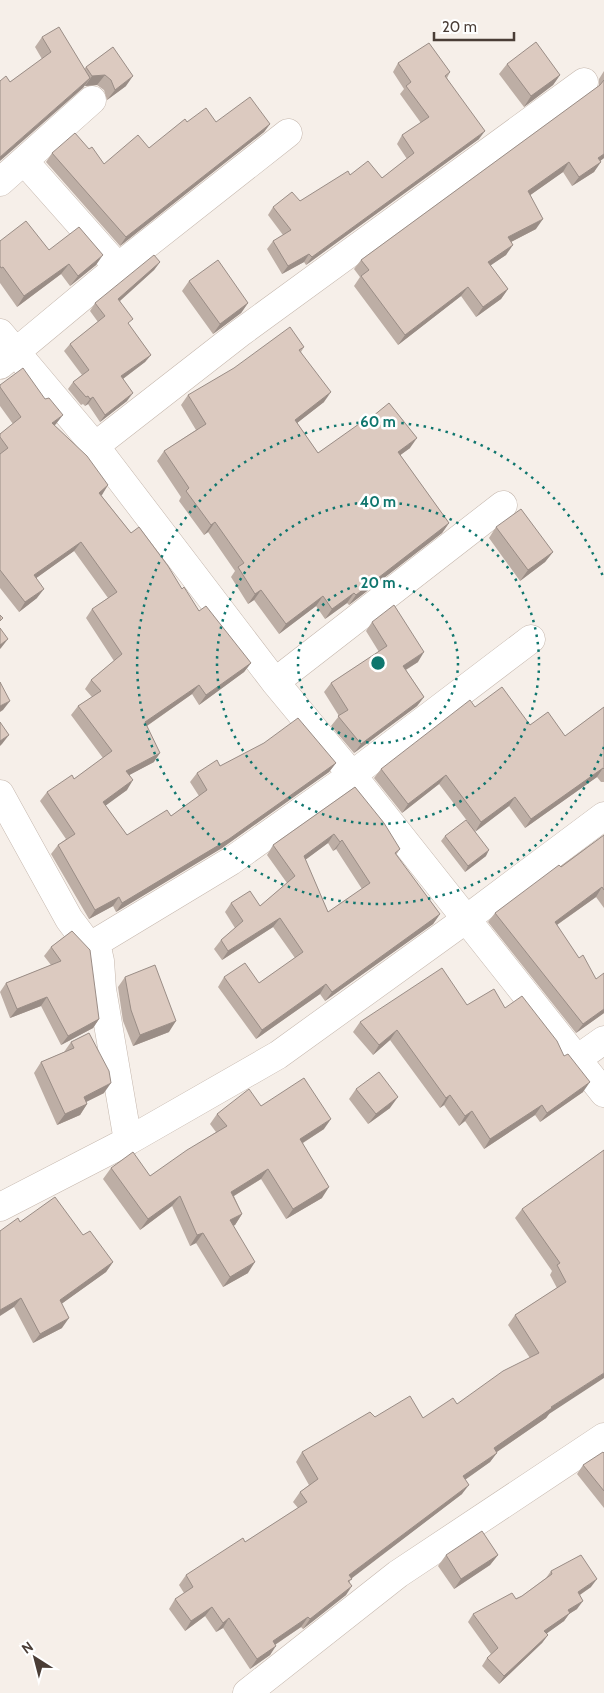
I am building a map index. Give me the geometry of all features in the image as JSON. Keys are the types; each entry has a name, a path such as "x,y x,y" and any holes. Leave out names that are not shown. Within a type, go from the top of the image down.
{"street":[{"path":"95,446 240,334 584,82"},
{"path":"0,182 92,100"},
{"path":"288,133 118,267 5,350 95,446 275,682 352,775 604,1093"},
{"path":"24,161 118,267"},
{"path":"275,682 503,505"},
{"path":"92,945 231,861 352,775 531,639"},
{"path":"0,794 69,919 84,939 98,952 102,989 128,1141"},
{"path":"1,1204 128,1141 278,1055 465,920 604,816"},
{"path":"577,1059 604,1040"},
{"path":"248,1693 398,1574 604,1437"}],"building":[{"path":"59,27 90,78 0,157 0,81 6,76 10,82 51,52 42,37"},
{"path":"536,42 560,75 531,96 507,64"},
{"path":"429,43 450,72 445,76 485,131 312,257 309,254 288,266 273,241 291,230 273,207 292,192 300,201 348,171 350,175 368,161 382,178 414,153 402,135 429,117 406,86 411,82 398,63"},
{"path":"113,47 133,76 115,90 111,80 105,75 92,76 86,67"},
{"path":"604,80 604,154 598,158 601,162 579,177 569,162 528,191 543,219 508,237 513,245 488,262 508,289 483,307 468,287 405,335 361,276 369,270 361,260 600,85"},
{"path":"250,97 270,124 126,237 52,153 75,133 89,149 92,147 104,164 138,135 149,148 185,119 187,122 206,108 216,122"},
{"path":"26,221 49,250 79,227 103,255 78,276 69,264 24,296 3,267 1,268 0,266 0,241"},
{"path":"154,255 160,262 118,299 133,319 128,323 151,355 121,376 133,393 105,415 93,397 90,399 88,396 86,397 73,382 89,370 70,344 105,316 95,303"},
{"path":"218,260 248,303 220,324 189,281"},
{"path":"290,327 304,347 299,350 331,392 295,420 318,453 366,419 367,421 389,403 417,438 398,452 449,523 356,595 354,593 332,609 323,596 286,624 261,590 255,594 238,567 244,563 215,522 211,525 186,491 189,488 164,451 206,424 188,395 234,368"},
{"path":"23,368 45,399 49,398 63,415 52,423 87,456 108,485 99,493 131,533 139,527 168,566 182,589 184,587 199,611 206,606 251,663 206,695 199,685 145,722 160,753 126,771 133,780 103,802 127,835 167,810 171,816 207,790 197,773 217,760 220,766 264,743 298,718 336,763 229,839 122,903 119,897 95,910 58,845 75,834 47,792 72,775 74,779 112,751 78,706 101,691 91,680 122,654 92,609 117,592 81,542 34,575 44,589 25,602 0,570 0,454 8,448 0,434 21,417 0,385"},
{"path":"521,509 553,552 528,570 496,527"},
{"path":"394,605 424,652 403,666 424,697 361,744 338,716 348,710 331,683 387,646 372,622"},
{"path":"0,628 8,639 0,645"},
{"path":"0,682 10,701 0,706"},
{"path":"502,687 530,725 548,712 565,736 604,707 604,769 531,819 515,797 481,822 446,775 408,804 381,769 470,700 475,707"},
{"path":"0,722 9,735 0,741"},
{"path":"355,787 384,823 400,849 395,853 440,914 332,992 326,984 262,1030 224,977 245,963 259,983 303,952 280,918 228,951 221,940 243,921 231,903 250,891 260,906 295,876 273,845","holes":["334,834 340,842 342,840 370,883 328,912 304,856"]},
{"path":"466,820 489,850 468,866 445,836"},
{"path":"604,835 604,890 602,887 555,922 579,958 583,955 596,979 604,973 604,1009 583,1024 495,913 559,865 561,867"},
{"path":"72,931 90,950 99,1019 68,1036 47,997 17,1009 6,983 61,961 51,947"},
{"path":"155,965 176,1021 140,1035 131,1010 125,977"},
{"path":"442,968 467,1005 494,989 505,1008 522,996 557,1041 564,1056 568,1054 590,1082 547,1113 542,1105 490,1139 472,1111 465,1116 450,1095 446,1098 397,1030 379,1045 360,1022"},
{"path":"89,1033 109,1071 111,1083 84,1097 87,1104 65,1114 41,1062 74,1048 71,1042"},
{"path":"379,1072 398,1097 376,1114 356,1089"},
{"path":"304,1078 331,1119 300,1139 329,1187 293,1209 268,1169 231,1192 242,1214 230,1220 255,1262 230,1277 203,1233 197,1235 180,1196 148,1219 111,1168 133,1152 150,1176 187,1150 227,1126 217,1114 249,1089 261,1106"},
{"path":"604,1150 604,1373 551,1407 494,1448 497,1453 463,1476 469,1485 349,1575 352,1579 348,1581 352,1586 310,1619 308,1617 273,1641 276,1646 257,1659 229,1618 223,1623 212,1607 191,1621 175,1599 193,1587 186,1575 243,1538 245,1542 307,1502 300,1492 318,1479 302,1452 370,1412 375,1417 410,1396 423,1418 453,1398 457,1404 503,1371 539,1353 515,1315 566,1282 557,1265 560,1263 522,1209"},
{"path":"55,1197 83,1235 90,1231 113,1262 60,1300 69,1318 40,1334 21,1298 0,1310 0,1231 18,1218 20,1222"},
{"path":"604,1453 604,1491 583,1465"},
{"path":"482,1531 498,1555 461,1579 446,1555"},
{"path":"581,1555 597,1579 578,1592 583,1601 568,1610 570,1613 544,1631 548,1635 504,1676 487,1658 498,1648 473,1614 512,1593 516,1599 522,1596 552,1574 551,1571"}]}
